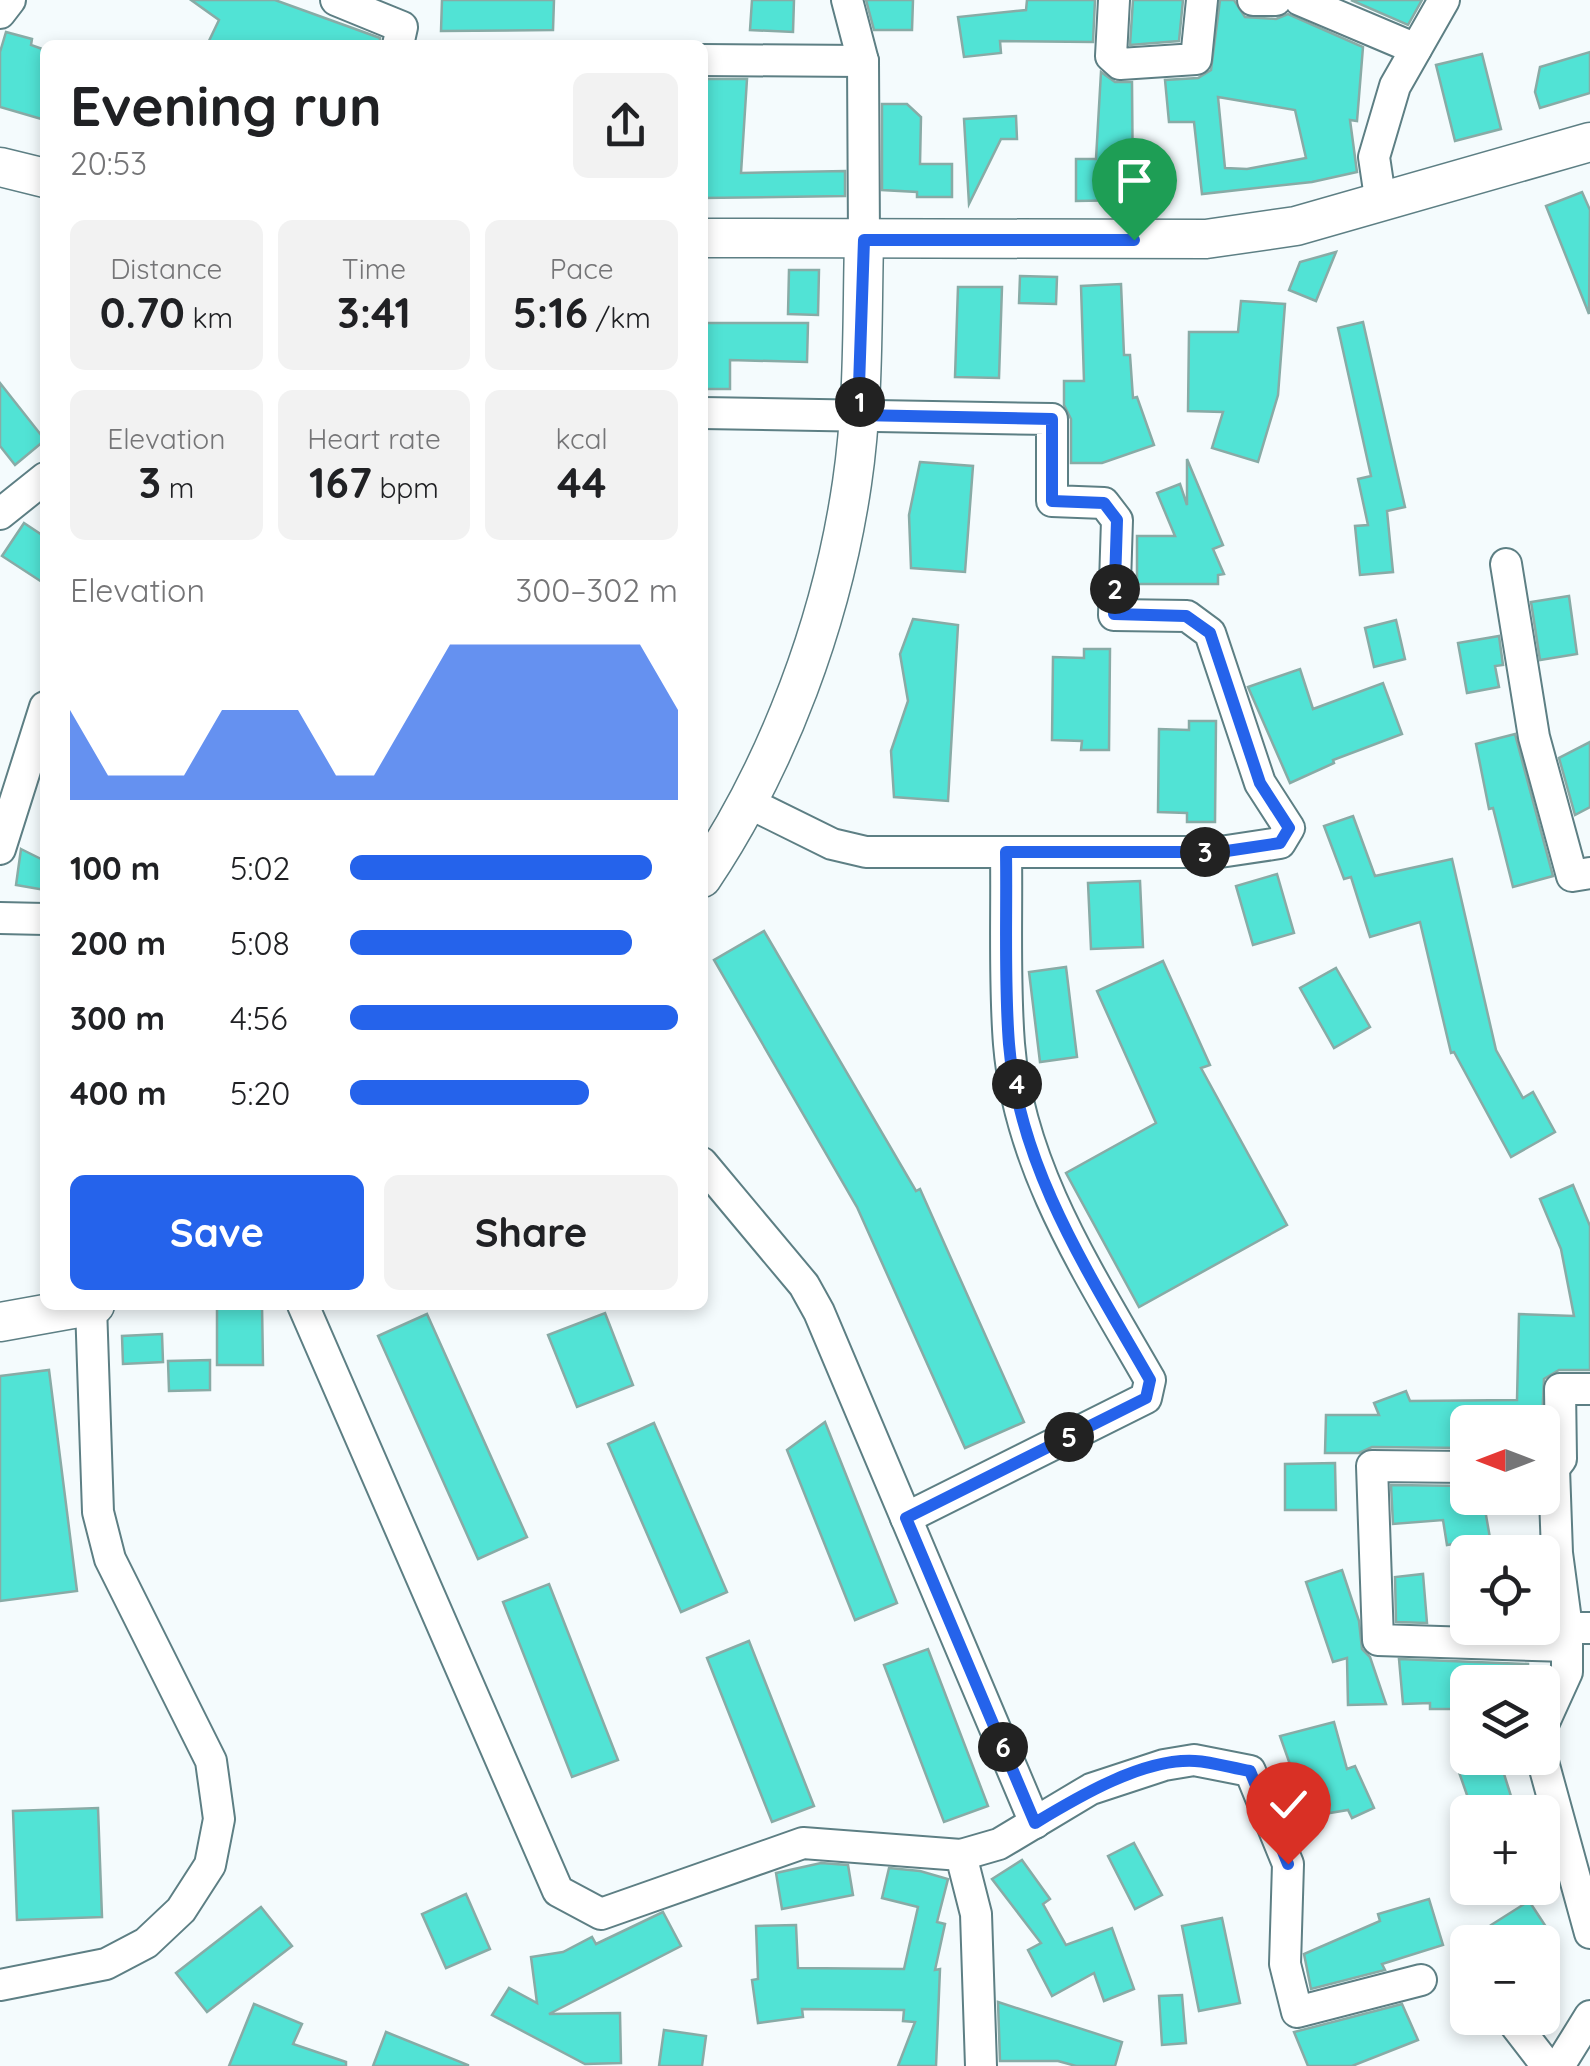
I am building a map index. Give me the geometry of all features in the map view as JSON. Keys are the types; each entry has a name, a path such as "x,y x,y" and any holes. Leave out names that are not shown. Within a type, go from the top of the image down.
{"street":[{"path":"0,13 10,0"},
{"path":"336,0 404,24"},
{"path":"708,869 729,839 780,732 826,605 852,484 864,240 863,61 847,0"},
{"path":"1114,0 1111,56 1120,64 1196,59 1202,0"},
{"path":"1253,0 1276,0"},
{"path":"1300,0 1416,49"},
{"path":"1381,204 1374,158 1395,86 1444,0"},
{"path":"708,60 863,61"},
{"path":"708,238 1206,238 1296,226 1590,142"},
{"path":"0,167 40,177"},
{"path":"708,413 1052,419 1052,501 1104,503 1117,520 1114,614 1186,616 1210,633 1260,783 1289,828 1280,843 1220,852 866,852 832,844 747,802"},
{"path":"0,514 40,482"},
{"path":"1506,564 1534,737 1572,876 1590,873"},
{"path":"0,849 40,722"},
{"path":"906,1518 1146,1398 1150,1380 1069,1238 1043,1180 1023,1117 1009,1046 1006,852"},
{"path":"0,918 40,919"},
{"path":"708,1170 812,1298 1035,1823"},
{"path":"0,1322 66,1310"},
{"path":"0,1985 106,1964 146,1943 181,1910 210,1865 218,1819 211,1761 110,1559 98,1512 93,1310"},
{"path":"304,1310 558,1891 601,1914 803,1843 960,1855 999,1844 1091,1789 1164,1765 1194,1760 1250,1771 1288,1864 1285,1964 1296,2012 1420,1980"},
{"path":"1560,1460 1560,1389 1590,1389"},
{"path":"1450,1467 1372,1466 1378,1640 1574,1634"},
{"path":"1552,1515 1556,1553 1574,1634 1560,1686"},
{"path":"1547,1775 1590,1933"},
{"path":"960,1855 976,1914 981,2066"},
{"path":"1523,2035 1546,2065 1590,2016"}],"building":[{"path":"191,0 275,0 380,40 209,40 219,20"},
{"path":"442,0 554,0 553,30 441,31"},
{"path":"752,0 794,0 793,32 750,30"},
{"path":"866,0 913,0 912,30 874,30"},
{"path":"1027,0 1095,0 1093,42 1000,41 1001,53 964,57 958,17 1026,10"},
{"path":"1133,0 1183,0 1179,41 1130,45"},
{"path":"1220,0 1234,0 1245,17 1276,19 1288,14 1363,47 1357,121 1350,120 1357,172 1312,182 1202,194 1194,122 1169,122 1165,80 1198,78 1211,70","holes":["1218,97 1295,110 1306,158 1247,169 1225,168"]},
{"path":"1351,0 1422,0 1408,25"},
{"path":"6,32 32,39 31,45 40,48 40,119 0,107 0,52"},
{"path":"1590,52 1590,93 1540,108 1535,92 1540,67"},
{"path":"1482,54 1501,129 1455,141 1436,65"},
{"path":"1101,72 1115,82 1132,82 1133,200 1076,201 1076,159 1096,159"},
{"path":"708,79 747,79 741,173 845,171 845,196 708,198"},
{"path":"882,104 907,104 921,117 920,164 952,164 952,197 917,197 917,192 882,190"},
{"path":"1016,116 1017,139 1001,139 969,204 964,119"},
{"path":"1582,192 1590,210 1589,314 1546,206"},
{"path":"1336,252 1316,301 1289,290 1300,262"},
{"path":"789,270 819,270 818,315 788,314"},
{"path":"1020,276 1057,277 1056,304 1019,303"},
{"path":"1121,284 1124,355 1130,355 1133,398 1137,397 1154,445 1102,463 1071,463 1071,419 1064,405 1064,381 1084,381 1081,286"},
{"path":"958,287 1002,287 999,378 955,377"},
{"path":"1241,301 1285,304 1278,395 1258,462 1212,448 1223,412 1188,411 1189,332 1238,332"},
{"path":"1363,322 1405,507 1387,511 1393,572 1360,575 1355,526 1368,525 1358,479 1371,476 1338,328"},
{"path":"708,323 808,323 807,362 730,360 730,389 708,389"},
{"path":"0,383 40,434 40,444 15,465 0,446"},
{"path":"1187,459 1223,545 1213,549 1224,574 1218,575 1218,584 1137,584 1137,536 1175,536 1157,493 1180,484 1187,505"},
{"path":"920,462 973,466 965,572 911,568 909,515"},
{"path":"24,523 40,534 40,581 2,556"},
{"path":"1569,596 1577,654 1540,660 1531,602"},
{"path":"913,619 958,625 948,801 894,797 891,751 908,701 900,654"},
{"path":"1396,620 1405,659 1374,667 1365,628"},
{"path":"1499,636 1503,665 1495,666 1499,687 1467,693 1458,643"},
{"path":"1084,649 1110,649 1109,750 1081,750 1082,741 1052,740 1053,657 1084,658"},
{"path":"1300,669 1313,709 1383,683 1402,734 1333,760 1334,763 1290,783 1248,687"},
{"path":"1189,721 1216,721 1215,822 1187,822 1187,813 1158,812 1159,729 1189,730"},
{"path":"1515,734 1553,876 1513,887 1493,808 1489,809 1476,744"},
{"path":"1590,742 1590,807 1575,815 1559,758"},
{"path":"1353,816 1375,876 1452,859 1496,1050 1523,1098 1533,1092 1555,1132 1511,1157 1454,1052 1451,1053 1420,922 1370,937 1351,877 1344,879 1324,826"},
{"path":"21,849 40,858 40,889 16,885"},
{"path":"1277,874 1294,933 1253,945 1236,886"},
{"path":"1140,881 1143,947 1091,949 1088,883"},
{"path":"764,931 916,1191 920,1189 1024,1422 965,1448 857,1207 714,960"},
{"path":"1163,961 1210,1065 1201,1068 1287,1225 1139,1307 1066,1173 1156,1123 1097,991"},
{"path":"1066,967 1077,1057 1040,1062 1029,972"},
{"path":"1336,968 1370,1027 1334,1048 1300,988"},
{"path":"1573,1185 1590,1226 1590,1370 1559,1370 1544,1379 1543,1405 1450,1405 1450,1448 1372,1447 1359,1453 1325,1453 1326,1415 1379,1415 1374,1403 1406,1391 1410,1401 1517,1400 1519,1314 1574,1316 1561,1249 1540,1199"},
{"path":"217,1310 262,1310 263,1365 217,1365"},
{"path":"605,1313 633,1385 577,1407 548,1335"},
{"path":"427,1314 527,1537 478,1559 378,1336"},
{"path":"162,1334 163,1362 123,1364 122,1336"},
{"path":"210,1360 210,1390 169,1391 168,1361"},
{"path":"49,1370 77,1591 0,1601 0,1376"},
{"path":"825,1422 897,1603 855,1620 787,1450"},
{"path":"654,1423 727,1592 681,1612 608,1444"},
{"path":"1335,1463 1336,1510 1285,1510 1285,1464"},
{"path":"1391,1485 1450,1486 1450,1515 1486,1515 1489,1535 1450,1535 1447,1545 1443,1520 1393,1524"},
{"path":"1342,1570 1359,1621 1362,1649 1370,1657 1386,1704 1348,1705 1347,1658 1333,1662 1306,1582"},
{"path":"1423,1574 1427,1623 1396,1622 1395,1577"},
{"path":"549,1584 618,1760 572,1777 503,1602"},
{"path":"749,1641 814,1806 772,1822 707,1658"},
{"path":"928,1649 988,1806 944,1822 884,1665"},
{"path":"1399,1659 1528,1664 1450,1665 1450,1709 1430,1709 1430,1703 1403,1704"},
{"path":"1334,1722 1347,1769 1355,1766 1374,1808 1352,1818 1348,1810 1300,1818 1292,1770 1280,1736"},
{"path":"1460,1775 1504,1775 1511,1795 1467,1795"},
{"path":"98,1808 102,1917 17,1920 13,1811"},
{"path":"1134,1843 1162,1895 1135,1909 1108,1856"},
{"path":"1022,1860 1050,1899 1043,1904 1066,1945 1112,1928 1134,1989 1104,2001 1094,1973 1052,1996 1028,1950 1041,1943 992,1879"},
{"path":"821,1863 848,1865 853,1895 782,1909 776,1873"},
{"path":"889,1868 948,1879 937,1922 945,1924 935,1970 940,1969 936,2066 898,2066 915,2022 903,2021 904,2010 802,2009 803,2017 758,2023 752,1980 758,1979 756,1926 796,1925 798,1968 904,1969 918,1907 882,1898"},
{"path":"466,1894 490,1949 446,1968 422,1914"},
{"path":"1429,1899 1443,1945 1382,1964 1385,1970 1311,1989 1304,1954 1380,1921 1378,1914"},
{"path":"1523,1905 1532,1905 1545,1925 1491,1925"},
{"path":"261,1907 292,1946 207,2012 176,1973"},
{"path":"663,1912 681,1946 549,2014 620,2013 621,2063 585,2064 492,2015 509,1988 537,2003 531,1957 563,1952 592,1937 596,1944"},
{"path":"1222,1918 1240,2003 1199,2011 1182,1926"},
{"path":"1182,1995 1186,2043 1162,2045 1159,1996"},
{"path":"998,2002 1122,2042 1115,2066 1000,2061"},
{"path":"254,2004 302,2024 293,2044 346,2062 346,2066 229,2066"},
{"path":"1402,2004 1418,2040 1352,2066 1308,2066 1294,2032"},
{"path":"664,2030 706,2036 702,2066 659,2066"},
{"path":"386,2032 468,2065 468,2066 373,2066"}],"route":[{"path":"1134,240 864,240 858,415 1052,419 1052,501 1104,503 1117,520 1114,614 1186,616 1210,633 1260,783 1289,828 1280,843 1220,852 1006,852 1009,1046 1023,1117 1043,1180 1069,1238 1150,1380 1146,1398 906,1518 1035,1823 1091,1789 1164,1765 1194,1760 1250,1771 1288,1864"}]}
